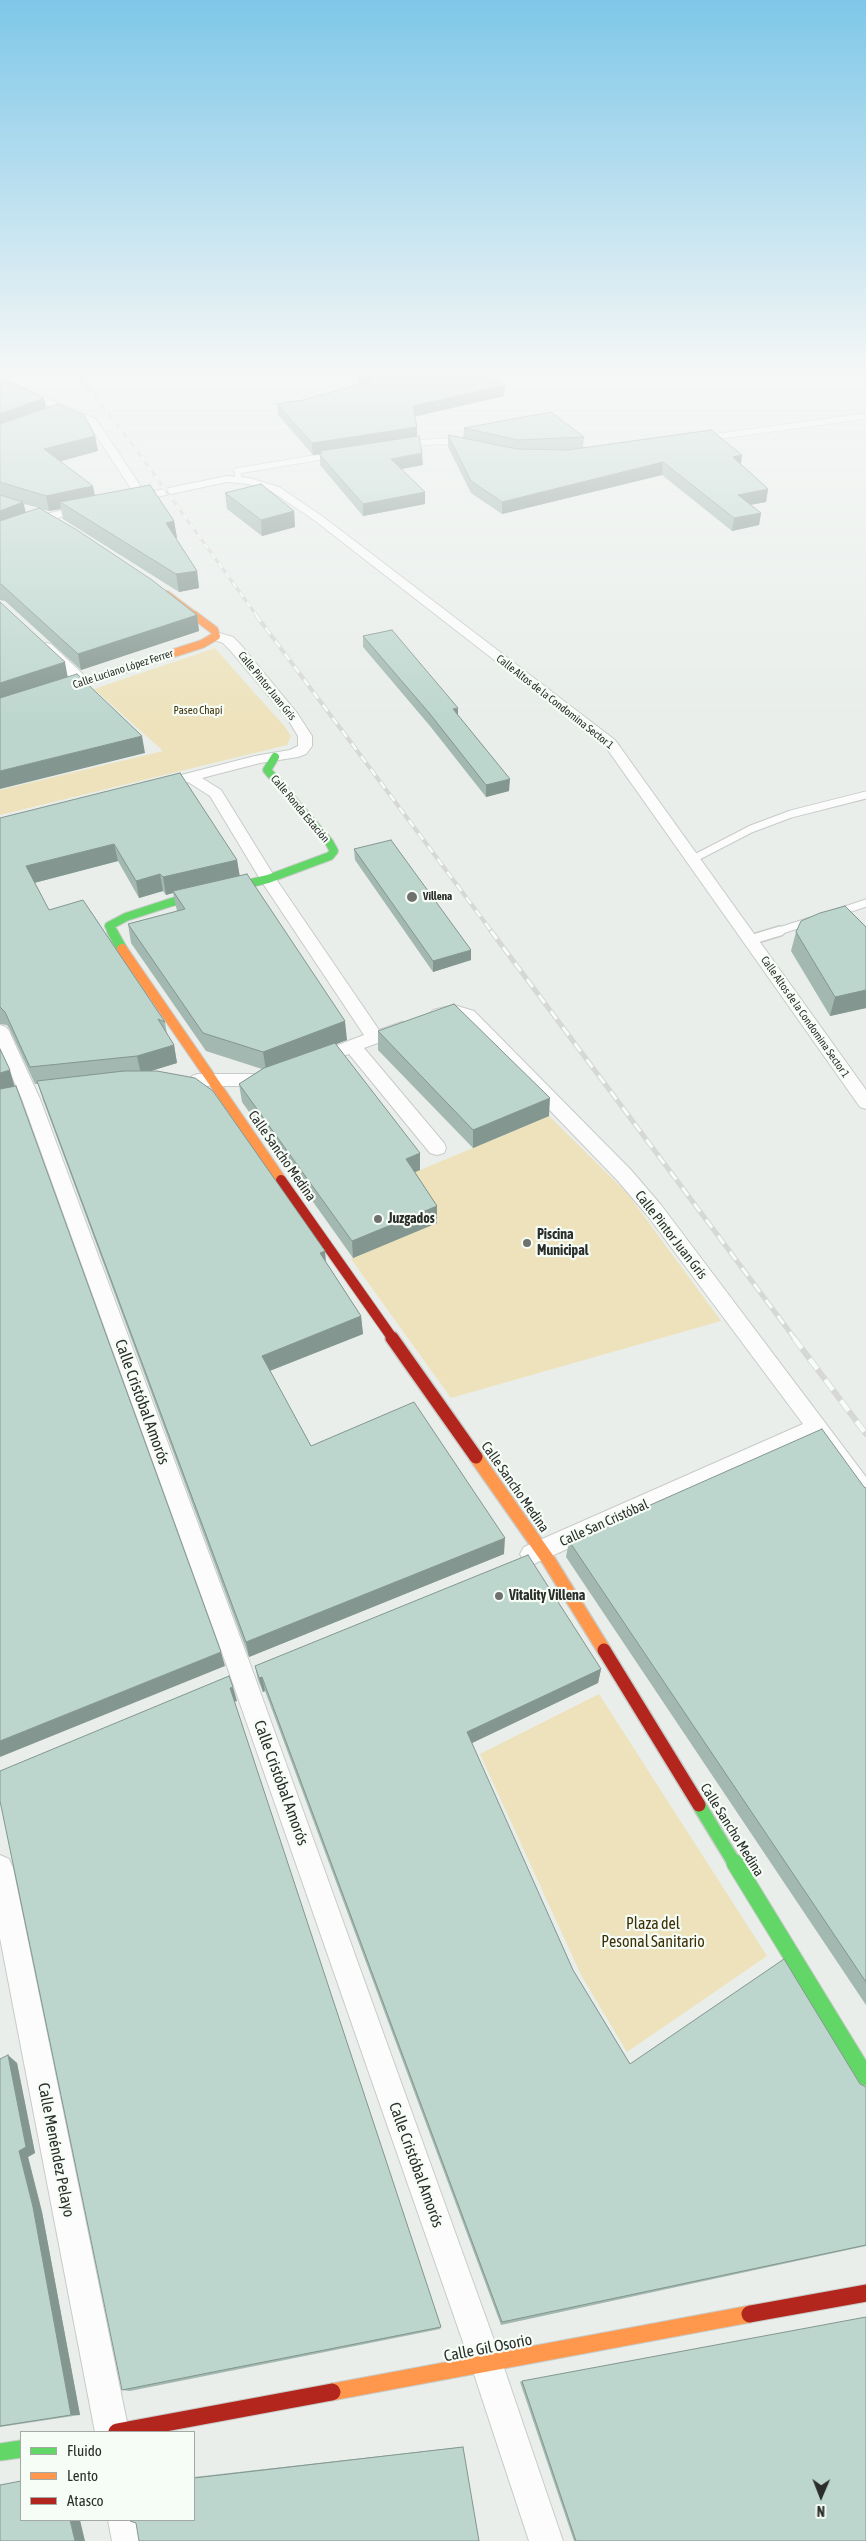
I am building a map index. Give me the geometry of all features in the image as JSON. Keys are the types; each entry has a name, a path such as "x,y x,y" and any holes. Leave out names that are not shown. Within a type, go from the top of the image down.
{"street":[{"path":"137,490 142,497"},
{"name":"Calle Altos de la Condomina Sector 1","path":"122,501 175,490"},
{"name":"Calle Altos de la Condomina Sector 1","path":"274,490 318,518 610,743 866,1103"},
{"path":"0,534 45,517 103,505"},
{"path":"30,512 45,517 62,527"},
{"name":"Calle Pintor Juan Gris","path":"157,587 208,624 214,630 216,636 228,640 292,716 306,736 305,746 301,751 275,758"},
{"name":"Calle Luciano López Ferrer","path":"0,709 202,644 216,636"},
{"path":"35,637 83,682"},
{"path":"145,791 161,784 275,758"},
{"name":"Calle Ronda Estación","path":"268,879 322,860 334,852 329,842 267,770 275,758"},
{"path":"182,1080 256,1080 292,1069 375,1038 268,879 216,792 192,778"},
{"name":"Calle Sancho Medina","path":"268,879 172,902 126,917 109,926 111,933 210,1079 541,1551 866,2077"},
{"name":"Calle Pintor Juan Gris","path":"375,1038 444,1012 454,1011 468,1015 624,1175 654,1210 866,1495"},
{"name":"Calle Cristóbal Amorós","path":"0,1031 28,1094 241,1672 487,2365 546,2541"},
{"path":"352,1046 437,1148"},
{"name":"Calle San Cristóbal","path":"514,1562 818,1428"},
{"name":"Calle Menéndez Pelayo","path":"0,1868 112,2431"},
{"name":"Calle Gil Osorio","path":"123,2431 866,2294"},
{"path":"0,2452 20,2449"},
{"path":"125,2521 129,2541"}],"lane":[{"path":"693,859 750,829 784,816 830,802 866,796"},
{"path":"830,915 866,904"},
{"path":"750,940 822,917"}],"green space":[{"name":"Paseo Chapí","path":"215,648 285,727 291,736 287,745 0,815 0,790 163,751 94,689"},
{"name":"Piscina Municipal","path":"549,1116 627,1193 721,1321 451,1398 351,1259 436,1223 406,1176"},
{"name":"Plaza del Pesonal Sanitario","path":"599,1694 767,1956 627,2052 581,1975 480,1754"}],"building":[{"path":"25,490 76,490 46,496"},
{"path":"126,490 153,490 174,521 166,523 197,571 176,574 60,502"},
{"path":"239,490 268,490 294,511 261,520 225,493"},
{"path":"350,490 423,490 425,492 363,504"},
{"path":"484,490 552,490 502,502"},
{"path":"698,490 765,490 738,495 761,513 734,518"},
{"path":"0,495 23,502 0,511"},
{"path":"39,508 77,530 152,580 197,615 78,654 0,584 0,521"},
{"path":"0,602 65,662 0,683"},
{"path":"392,630 458,708 453,709 510,779 486,785 430,714 363,636"},
{"path":"77,674 142,736 0,771 0,698"},
{"path":"180,773 237,860 163,877 160,874 136,881 114,844 26,866 49,910 83,900 165,1022 158,1019 174,1045 137,1056 30,1067 5,1012 0,1007 0,818"},
{"path":"391,840 471,950 433,961 354,849"},
{"path":"247,874 345,1021 263,1052 203,1033 128,924 185,909 173,891"},
{"path":"845,906 866,927 866,990 835,997 796,932 801,921"},
{"path":"454,1004 550,1098 473,1130 378,1031"},
{"path":"335,1043 420,1153 406,1159 437,1206 352,1241 239,1084 264,1068"},
{"path":"0,1049 10,1070 0,1073"},
{"path":"124,1071 157,1071 195,1078 213,1091 325,1251 320,1253 361,1316 262,1356 311,1446 414,1402 505,1538 246,1642 37,1081"},
{"path":"16,1086 221,1652 0,1741 0,1089"},
{"path":"822,1429 866,1488 866,1982 569,1541"},
{"path":"528,1555 601,1669 467,1732 573,1970 630,2064 784,1959 860,2084 866,2087 866,2245 502,2322 262,1677 259,1678 255,1666"},
{"path":"229,1676 233,1687 230,1688 441,2327 122,2390 0,1801 0,1771"},
{"path":"8,2055 26,2147 19,2151 33,2207 71,2415 0,2426 0,2059"},
{"path":"866,2317 866,2541 576,2541 522,2381"},
{"path":"463,2447 479,2541 139,2541 136,2523 130,2521 195,2521 195,2478"},
{"path":"20,2481 20,2521 70,2521 75,2541 0,2541 0,2485"}],"railway":[{"path":"165,490 257,616"},
{"path":"256,615 492,932"},
{"path":"491,931 795,1339"},
{"path":"794,1338 866,1434"}],"traffic: fast":[{"path":"122,949 109,926 126,917 172,902 268,879 330,856 334,851 329,842 267,770 275,757"},
{"path":"699,1805 866,2077"},
{"path":"0,2452 20,2449"}],"traffic: slow":[{"path":"0,709 202,644 216,636 214,630 167,594"},
{"path":"122,949 281,1180"},
{"path":"476,1457 549,1561 604,1650"},
{"path":"332,2392 750,2314"}],"traffic: jam":[{"path":"281,1180 476,1457"},
{"path":"604,1650 699,1805"},
{"path":"750,2314 866,2293"},
{"path":"122,2431 332,2392"}],"place":[{"name":"Villena","path":"412,897"},
{"name":"Juzgados","path":"378,1219"},
{"name":"Piscina Municipal","path":"527,1243"},
{"name":"Vitality Villena","path":"499,1596"}]}
